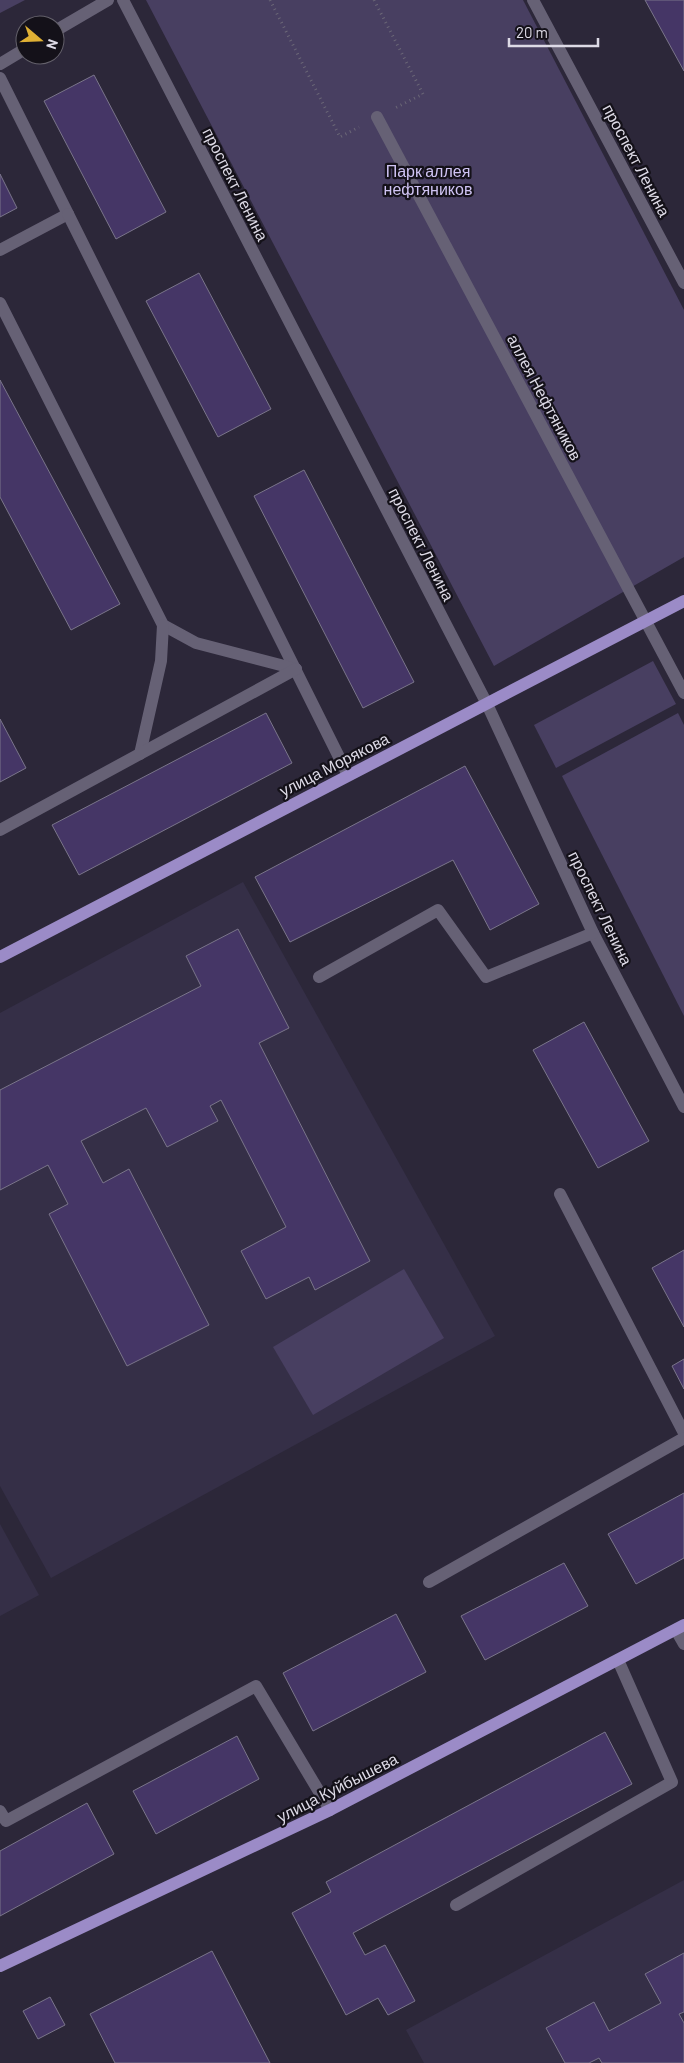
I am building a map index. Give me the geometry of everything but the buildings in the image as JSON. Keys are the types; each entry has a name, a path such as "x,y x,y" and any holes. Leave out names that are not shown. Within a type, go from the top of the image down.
{"main road":[{"name":"улица Морякова","path":"0,956 684,601"},
{"name":"улица Куйбышева","path":"0,1966 330,1810 680,1628"}],"street":[{"path":"65,25 108,0"},
{"name":"проспект Ленина","path":"123,0 487,704 593,933 684,1107"},
{"name":"проспект Ленина","path":"534,0 684,283"},
{"path":"0,64 15,55"},
{"path":"0,78 348,775"},
{"name":"аллея Нефтяников","path":"377,117 684,693"},
{"path":"0,250 68,214"},
{"path":"0,303 163,625 161,660 140,754"},
{"path":"163,625 196,643 296,669"},
{"path":"0,830 296,669"},
{"path":"318,977 438,910 486,977 593,933"},
{"path":"560,1194 684,1433"},
{"path":"429,1582 684,1438"},
{"path":"680,1628 684,1644"},
{"path":"456,1905 672,1782 618,1660"},
{"path":"0,1811 6,1821 256,1686 330,1810"}],"path":[{"path":"270,0 340,137 423,94 374,0"}],"shaded area":[{"path":"243,882 495,1336 51,1578 0,1486 0,1013"},
{"path":"0,1524 39,1595 0,1616"},
{"path":"684,1880 684,2063 424,2063 406,2030"}],"green space":[{"path":"0,0 25,0 0,13"},
{"name":"Парк аллея нефтяников","path":"146,0 523,0 684,310 684,557 494,666"},
{"path":"653,661 676,704 556,768 534,725"},
{"path":"678,713 684,725 684,1016 562,776"},
{"path":"404,1269 444,1338 313,1415 273,1347"}]}
